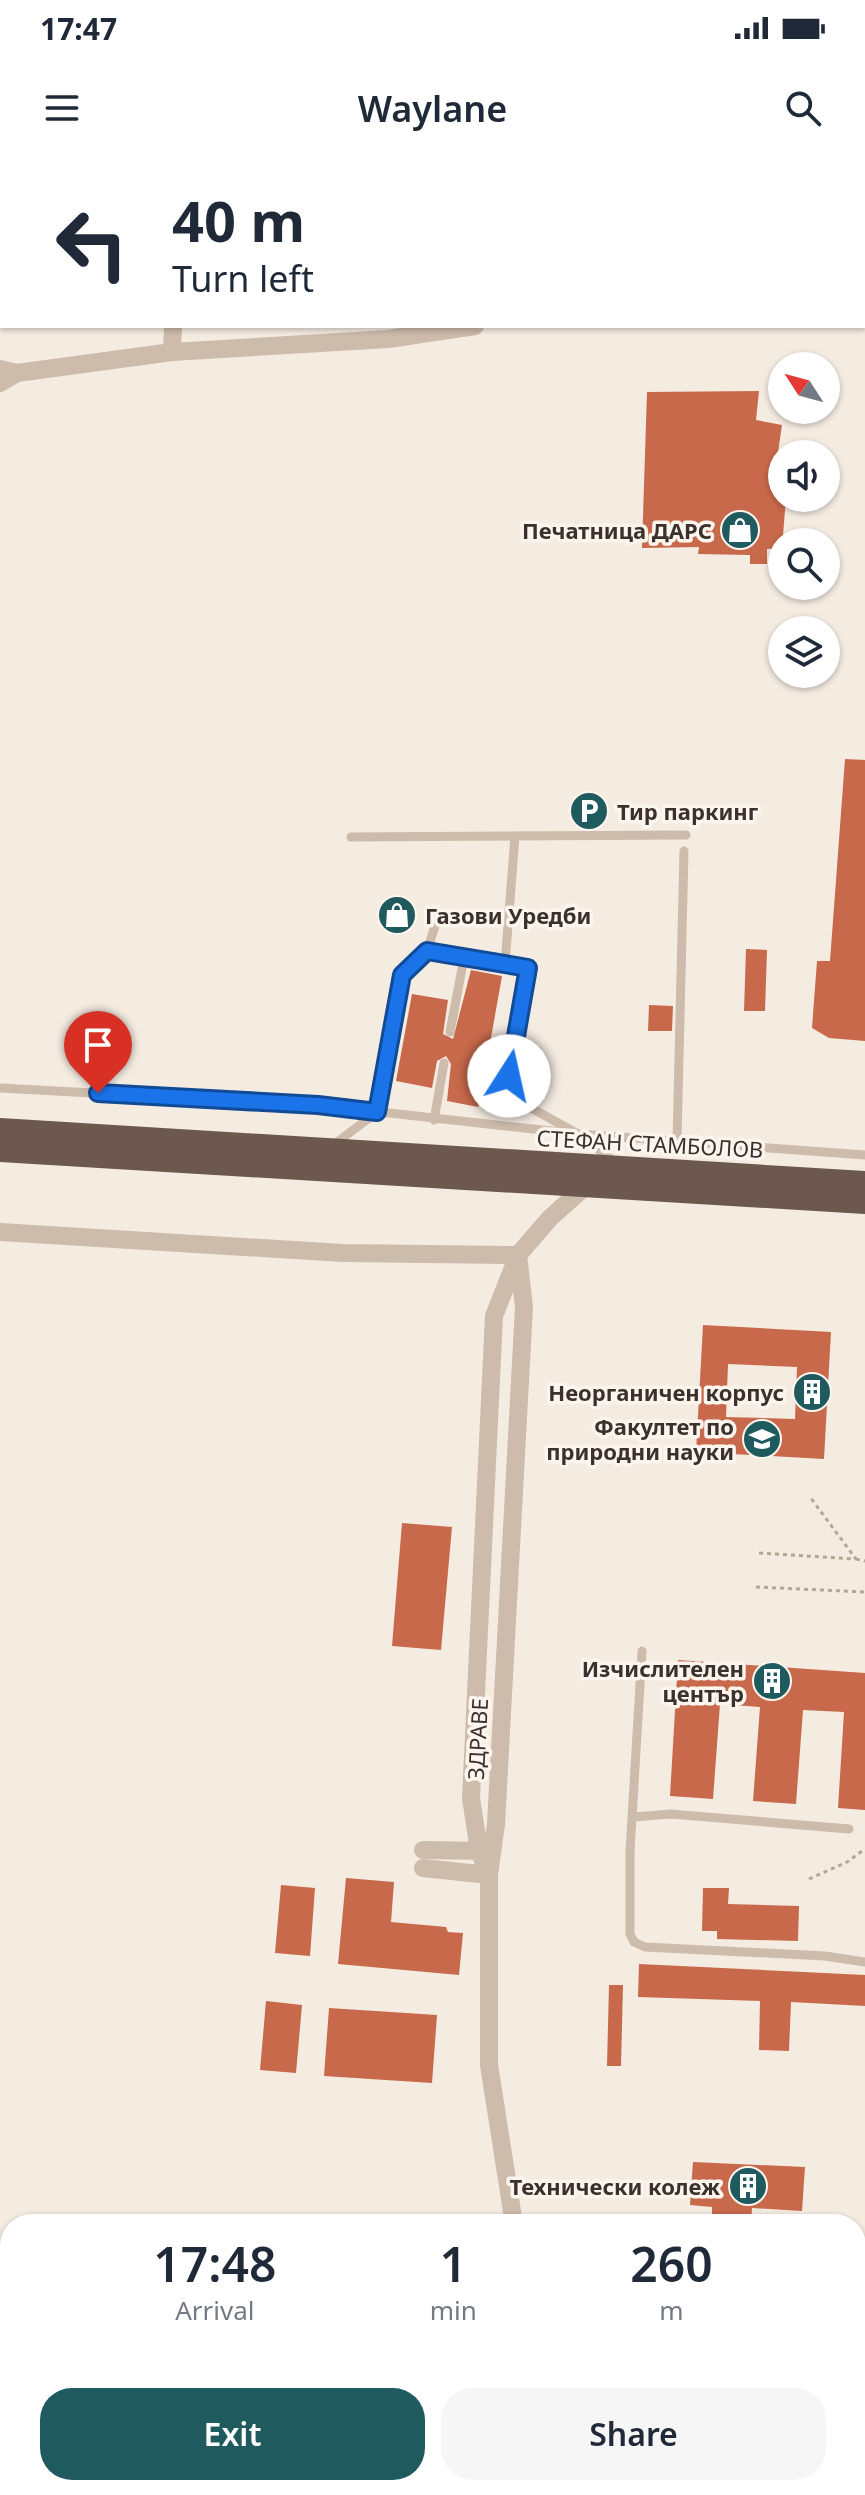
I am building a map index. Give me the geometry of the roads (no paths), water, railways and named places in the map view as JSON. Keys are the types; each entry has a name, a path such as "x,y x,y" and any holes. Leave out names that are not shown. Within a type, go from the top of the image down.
{"highway":[{"name":"СТЕФАН СТАМБОЛОВ","path":"0,1129 865,1182"},
{"name":"СТЕФАН СТАМБОЛОВ","path":"0,1151 865,1203"}],"street":[{"path":"172,352 173,328"},
{"path":"0,383 9,371 172,352 388,339 462,328"},
{"path":"512,2214 489,2065 489,1875 486,1851 471,1798 494,1316 518,1255 550,1218 587,1185"},
{"path":"0,1232 343,1253 518,1255"},
{"name":"ЗДРАВЕ","path":"486,1851 524,1307 518,1255"},
{"path":"486,1851 423,1859 489,1875"}],"lane":[{"path":"351,837 686,835"},
{"path":"505,964 515,836"},
{"path":"677,1141 684,851"},
{"path":"329,1148 377,1112 402,975 427,951 435,926 446,916 509,923"},
{"path":"427,951 528,968 506,1094"},
{"path":"450,1032 464,958"},
{"path":"434,1120 445,1084 444,1063"},
{"path":"0,1088 318,1105 578,1134 865,1155"},
{"path":"481,1090 506,1094 578,1134 624,1169"},
{"path":"642,1651 630,1851 630,1934 634,1942 645,1947 825,1956 865,1962"},
{"path":"634,1817 671,1814 849,1829"}],"place":[{"name":"Печатница ДАРС","path":"740,530"},
{"name":"Тир паркинг","path":"589,811"},
{"name":"Газови Уредби","path":"397,915"},
{"name":"Неорганичен корпус","path":"812,1392"},
{"name":"Факултет по природни науки","path":"762,1439"},
{"name":"Изчислителен център","path":"772,1681"},
{"name":"Технически колеж","path":"748,2186"}]}
